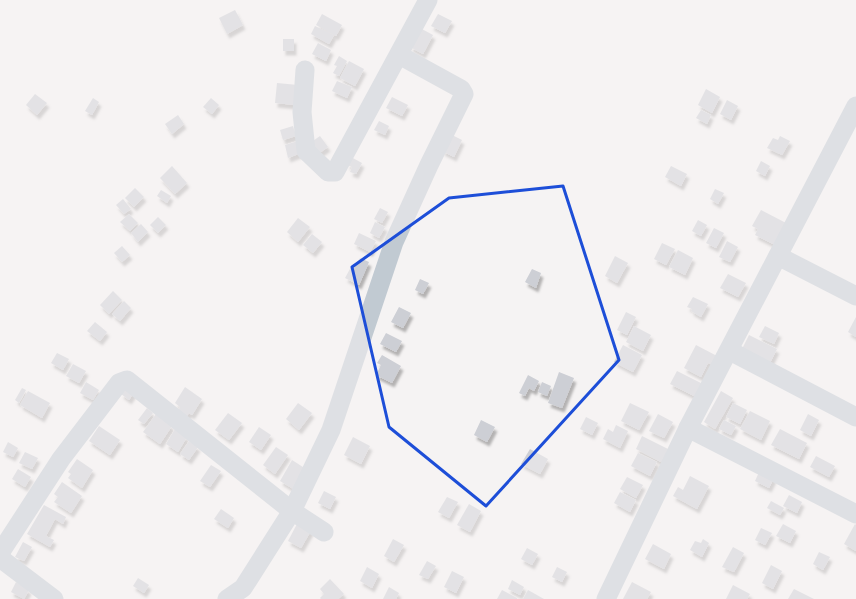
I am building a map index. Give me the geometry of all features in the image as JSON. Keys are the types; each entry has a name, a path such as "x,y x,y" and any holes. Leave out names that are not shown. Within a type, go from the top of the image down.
{"street":[{"path":"305,70 302,112 306,151 328,172 335,172 428,0"},
{"path":"227,599 243,588 292,511 331,430 394,242 429,165 464,94 461,89 399,55"},
{"path":"606,599 688,428 730,351 856,106"},
{"path":"778,256 856,296"},
{"path":"730,351 856,417"},
{"path":"0,552 61,459 119,383 127,380 292,511 324,532"},
{"path":"688,428 856,514"},
{"path":"0,558 54,599"}],"highlighted area":[{"path":"563,186 619,360 486,506 389,427 352,267 449,198"}],"building":[{"path":"235,10 243,25 227,34 219,18"},
{"path":"322,14 342,25 336,36 316,25"},
{"path":"438,14 452,21 445,33 431,26"},
{"path":"315,26 334,35 329,44 311,34"},
{"path":"420,28 433,35 423,54 410,47"},
{"path":"283,39 294,39 294,51 283,51"},
{"path":"318,43 331,50 326,61 312,54"},
{"path":"339,56 347,61 339,76 333,73 337,66 334,65"},
{"path":"349,61 364,69 355,86 340,78"},
{"path":"337,81 352,87 347,98 332,91"},
{"path":"277,83 298,85 295,105 275,103"},
{"path":"706,89 720,97 712,113 698,105"},
{"path":"35,94 47,103 37,115 26,105"},
{"path":"392,97 408,105 402,116 386,108"},
{"path":"93,98 99,102 92,115 85,111"},
{"path":"211,98 219,105 212,114 203,107"},
{"path":"727,100 738,106 731,120 720,114"},
{"path":"701,110 711,115 707,124 696,118"},
{"path":"178,115 184,124 172,134 165,124"},
{"path":"379,121 389,126 385,135 374,130"},
{"path":"293,126 296,136 283,140 280,130"},
{"path":"450,134 462,140 454,157 442,151"},
{"path":"320,136 328,147 318,154 310,143"},
{"path":"780,136 790,141 782,155 767,148 773,138 778,140"},
{"path":"298,141 301,153 288,158 285,145"},
{"path":"351,157 362,163 356,174 350,172 352,167 347,165"},
{"path":"761,161 770,166 765,176 756,171"},
{"path":"172,166 187,183 175,194 160,178"},
{"path":"671,166 687,174 681,186 665,177"},
{"path":"135,188 144,197 134,207 125,198"},
{"path":"715,189 724,193 718,204 710,199"},
{"path":"161,190 171,196 167,203 157,196"},
{"path":"123,199 131,209 124,214 116,205"},
{"path":"380,208 388,212 382,223 374,219"},
{"path":"761,210 786,223 775,245 755,235 758,229 752,226"},
{"path":"129,214 138,223 130,231 120,222"},
{"path":"158,217 166,225 158,233 150,225"},
{"path":"298,218 310,227 298,242 287,232"},
{"path":"698,220 707,225 701,236 692,231"},
{"path":"375,222 385,227 379,238 370,233"},
{"path":"141,224 148,232 138,242 131,233"},
{"path":"714,228 724,233 716,248 706,243"},
{"path":"359,233 376,241 370,252 354,244"},
{"path":"312,234 322,242 313,253 303,245"},
{"path":"727,241 738,247 730,262 719,257"},
{"path":"662,243 675,249 666,265 654,259"},
{"path":"122,246 130,255 122,262 114,253"},
{"path":"678,250 693,258 685,275 669,267"},
{"path":"615,256 628,263 617,283 605,276"},
{"path":"360,258 369,262 359,285 345,278 351,267 354,268"},
{"path":"532,269 541,273 536,288 525,282"},
{"path":"728,274 746,283 738,297 720,288"},
{"path":"420,279 429,283 423,294 415,290"},
{"path":"113,291 122,300 109,314 100,305"},
{"path":"693,297 708,304 701,317 691,311 692,309 687,307"},
{"path":"124,301 131,308 120,321 112,314"},
{"path":"399,307 411,313 403,328 391,322"},
{"path":"626,312 636,317 627,335 617,330"},
{"path":"856,317 856,337 848,332"},
{"path":"95,322 107,332 100,341 87,331"},
{"path":"634,326 651,335 643,351 626,342"},
{"path":"765,326 779,333 774,344 759,337"},
{"path":"386,333 402,341 396,352 380,344"},
{"path":"749,335 777,349 769,365 741,351"},
{"path":"623,345 642,355 633,372 614,362"},
{"path":"696,345 717,356 713,365 708,363 701,377 684,368"},
{"path":"57,353 69,359 63,370 51,363"},
{"path":"382,355 401,366 392,383 376,375 381,365 377,363"},
{"path":"73,364 86,371 79,383 66,376"},
{"path":"677,371 703,384 696,397 670,384"},
{"path":"559,372 574,378 562,408 548,403"},
{"path":"528,375 539,381 534,391 529,388 525,396 519,393"},
{"path":"86,382 99,390 93,400 80,393"},
{"path":"542,382 551,386 547,396 538,392"},
{"path":"127,386 135,391 129,400 121,394"},
{"path":"185,387 202,399 192,415 189,413 186,417 178,411 180,407 175,403"},
{"path":"22,388 26,390 19,403 15,400"},
{"path":"28,391 50,403 42,418 20,405"},
{"path":"721,391 733,398 715,429 704,422"},
{"path":"298,403 312,413 299,430 286,419"},
{"path":"630,403 649,412 639,430 621,421"},
{"path":"733,403 747,410 740,424 726,417"},
{"path":"147,408 153,413 144,424 138,420"},
{"path":"750,411 770,421 761,440 740,429"},
{"path":"228,413 242,423 229,440 215,430"},
{"path":"156,414 172,426 160,444 143,432"},
{"path":"658,414 673,422 664,438 649,431"},
{"path":"808,414 819,420 811,436 800,430"},
{"path":"586,417 598,423 592,435 580,429"},
{"path":"481,420 495,427 487,442 474,435"},
{"path":"724,420 736,426 731,435 719,429"},
{"path":"616,425 628,431 620,448 603,439 608,429 613,432"},
{"path":"99,426 120,440 110,455 89,441"},
{"path":"259,427 271,435 261,450 249,442"},
{"path":"175,429 187,437 178,452 166,444"},
{"path":"780,429 807,443 799,459 771,445"},
{"path":"642,436 668,449 661,462 636,449"},
{"path":"353,437 370,446 361,464 344,455"},
{"path":"189,441 198,447 189,460 180,454"},
{"path":"8,442 18,448 13,457 3,452"},
{"path":"276,447 288,455 275,474 263,465"},
{"path":"530,449 548,459 540,474 521,464"},
{"path":"25,452 38,458 32,469 19,463"},
{"path":"638,453 657,462 650,476 631,466"},
{"path":"816,456 835,466 829,477 810,467"},
{"path":"77,459 93,470 82,488 68,478 71,474 68,472"},
{"path":"292,460 306,469 295,490 280,481"},
{"path":"211,465 221,471 210,487 200,481"},
{"path":"18,469 31,477 25,487 12,479"},
{"path":"760,470 774,478 769,488 755,481"},
{"path":"690,476 709,486 697,509 673,496 678,487 683,490"},
{"path":"627,477 643,485 636,498 620,489"},
{"path":"62,482 82,496 71,513 54,502 58,497 54,494"},
{"path":"324,491 336,497 330,509 318,503"},
{"path":"620,492 636,500 630,512 614,503"},
{"path":"789,495 802,502 797,513 783,506"},
{"path":"447,497 458,502 449,518 438,512"},
{"path":"771,501 784,508 780,515 767,508"},
{"path":"469,504 481,511 470,532 457,525"},
{"path":"44,505 66,517 63,524 55,519 46,536 54,540 50,547 27,534"},
{"path":"221,509 234,518 228,528 214,519"},
{"path":"298,522 312,529 301,548 288,541"},
{"path":"783,524 796,531 790,543 776,536"},
{"path":"855,524 856,525 856,551 844,544"},
{"path":"761,528 772,533 765,545 755,540"},
{"path":"393,539 404,545 394,562 384,556"},
{"path":"703,539 709,543 702,557 690,550 695,541 701,543"},
{"path":"23,542 32,547 24,561 15,557"},
{"path":"653,544 671,554 664,569 645,559"},
{"path":"733,547 744,553 734,572 722,567"},
{"path":"527,548 538,554 532,565 521,559"},
{"path":"819,552 830,557 823,570 813,564"},
{"path":"427,561 436,566 428,579 419,575"},
{"path":"771,565 782,571 773,589 762,583"},
{"path":"367,567 379,574 372,588 360,581"},
{"path":"557,567 567,572 562,582 552,577"},
{"path":"452,571 464,577 456,593 444,587"},
{"path":"138,578 149,585 144,593 133,586"},
{"path":"330,579 344,594 338,599 321,599 320,598 324,594 320,589"},
{"path":"512,580 524,587 520,595 508,589"},
{"path":"16,582 29,590 24,599 11,592"},
{"path":"632,582 651,592 647,599 623,599"},
{"path":"733,585 750,594 747,599 726,599"},
{"path":"389,587 399,593 396,599 383,599"},
{"path":"794,589 814,599 788,599"},
{"path":"502,590 517,598 517,599 497,599"},
{"path":"528,590 544,599 523,599"}]}
